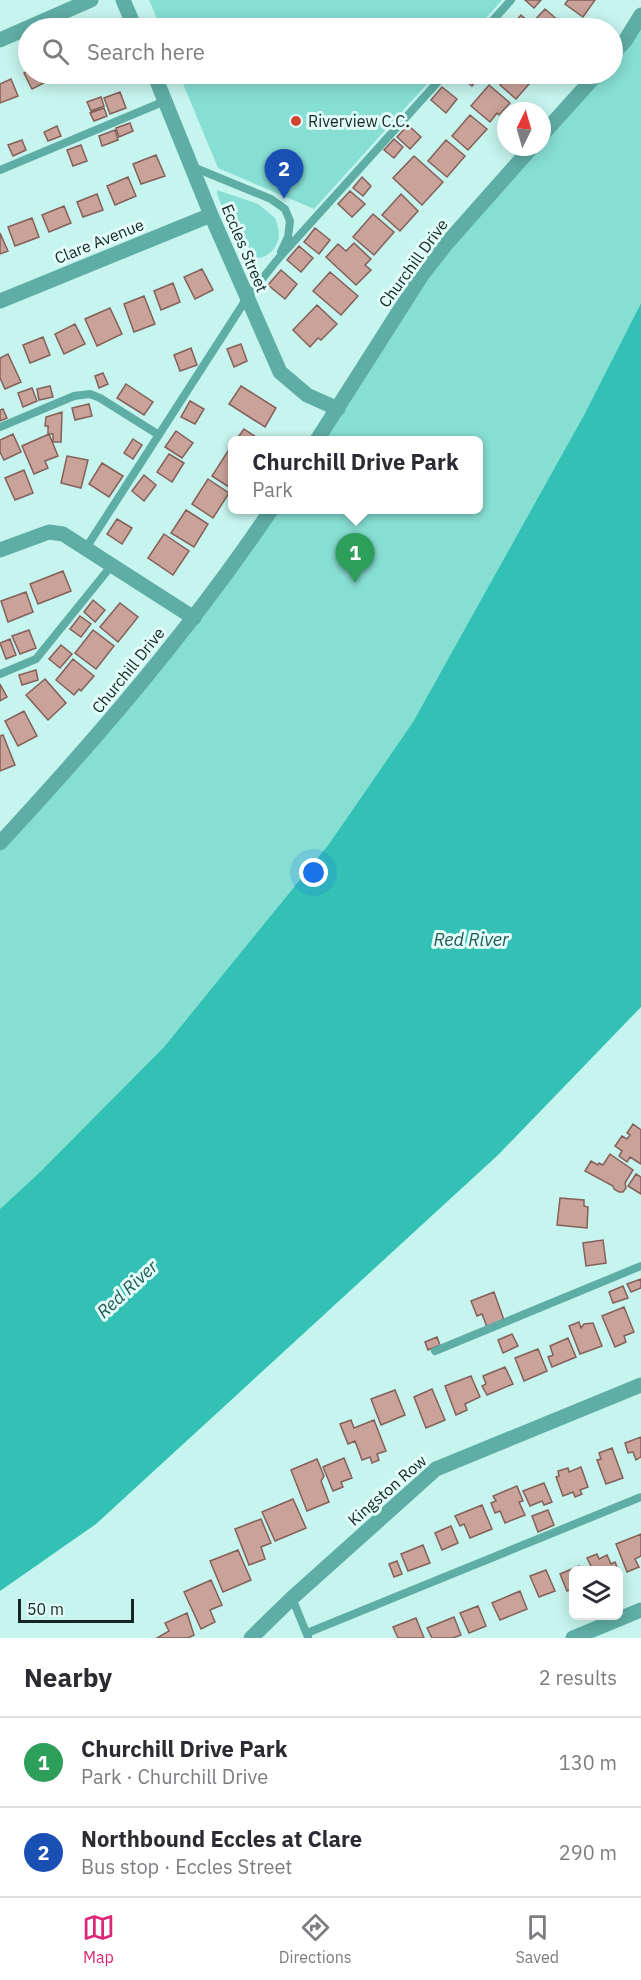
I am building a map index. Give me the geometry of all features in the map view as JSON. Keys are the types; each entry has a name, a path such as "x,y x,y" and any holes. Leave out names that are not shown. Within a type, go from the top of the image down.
{"street":[{"path":"50,18 91,0"},
{"path":"123,0 131,18"},
{"path":"623,43 641,15"},
{"path":"0,40 18,32"},
{"name":"Eccles Street","path":"158,84 211,214 280,372 308,395 338,409"},
{"path":"551,125 588,84"},
{"name":"Churchill Drive","path":"320,436 422,275 447,243 524,156"},
{"name":"Clare Avenue","path":"0,301 211,214"},
{"name":"Churchill Drive","path":"0,843 82,755 194,618 268,514"},
{"path":"0,550 49,532 63,534 194,618"},
{"name":"Kingston Row","path":"251,1638 292,1598 436,1469 641,1385"},
{"path":"573,1638 641,1610"}],"lane":[{"path":"495,18 511,0"},
{"path":"86,548 247,298 278,259 436,84"},
{"path":"0,170 165,100"},
{"path":"192,167 272,199 285,209 290,221 288,237 278,259"},
{"path":"0,427 74,396 90,394 159,435"},
{"path":"0,674 36,659 112,565"},
{"path":"435,1351 641,1266"},
{"path":"292,1598 308,1636 641,1497"}],"green space":[{"path":"149,0 502,0 486,18 157,18"},
{"path":"641,15 641,303 584,415 413,722 329,844 164,1047 0,1209 0,843 82,755 268,514 483,514 483,436 320,436 422,275 524,156 551,156 551,125 588,84 623,84 623,41"},
{"name":"Riverview C.C.","path":"183,84 427,84 314,209 218,168"},
{"path":"217,190 258,204 275,218 279,237 270,253 255,258 240,251"}],"water":[{"name":"Red River","path":"641,303 641,1007 498,1155 96,1524 0,1591 0,1209 164,1047 329,844 413,722 584,415"}],"building":[{"path":"525,0 541,0 534,8"},
{"path":"568,0 595,0 583,17 565,4"},
{"path":"545,9 555,18 537,18"},
{"path":"11,79 18,96 0,103 0,84"},
{"path":"30,84 42,84 32,89"},
{"path":"501,84 529,84 516,99"},
{"path":"489,85 509,102 497,102 497,113 490,122 471,106"},
{"path":"442,87 457,99 446,113 431,100"},
{"path":"120,92 126,108 110,114 104,98"},
{"path":"101,97 104,106 91,111 87,102"},
{"path":"104,108 107,116 94,121 90,113"},
{"path":"470,115 487,129 468,150 452,136"},
{"path":"130,123 133,131 119,137 116,128"},
{"path":"408,125 421,137 410,149 397,137"},
{"path":"57,126 61,136 48,141 44,132"},
{"path":"115,130 118,140 102,146 99,136"},
{"path":"394,139 403,147 394,158 384,150"},
{"path":"22,140 26,150 13,156 8,145"},
{"path":"446,140 465,156 447,177 428,161"},
{"path":"81,145 87,161 73,166 67,150"},
{"path":"156,155 165,176 141,184 133,164"},
{"path":"414,156 443,182 422,205 393,178"},
{"path":"128,177 136,196 115,205 107,186"},
{"path":"362,177 371,186 363,196 353,188"},
{"path":"350,191 365,204 352,217 338,204"},
{"path":"97,194 103,210 83,217 77,202"},
{"path":"401,194 418,211 400,231 382,215"},
{"path":"64,206 71,223 49,232 42,215"},
{"path":"373,214 394,232 374,255 353,237"},
{"path":"32,218 39,237 15,246 8,227"},
{"path":"315,228 330,240 319,254 304,242"},
{"path":"0,233 8,251 0,254"},
{"path":"354,243 371,259 365,265 371,270 356,285 326,257 338,244 346,251"},
{"path":"299,246 313,258 301,272 287,260"},
{"path":"202,269 213,290 195,299 184,277"},
{"path":"281,270 297,284 285,299 268,285"},
{"path":"330,272 358,296 341,315 313,291"},
{"path":"173,283 180,302 161,310 154,291"},
{"path":"144,296 155,324 134,332 124,304"},
{"path":"317,305 337,324 321,340 318,338 310,347 293,330"},
{"path":"110,308 122,334 97,346 85,319"},
{"path":"75,324 85,344 64,354 55,334"},
{"path":"43,337 50,355 30,363 23,345"},
{"path":"241,344 247,361 234,367 227,349"},
{"path":"191,348 197,365 180,371 174,355"},
{"path":"8,354 21,382 5,389 0,378 0,358"},
{"path":"103,373 108,384 99,388 95,376"},
{"path":"126,384 153,402 144,415 117,398"},
{"path":"50,386 53,397 39,400 37,389"},
{"path":"241,386 276,408 265,427 229,404"},
{"path":"32,388 37,401 23,407 18,393"},
{"path":"190,401 204,409 195,424 181,417"},
{"path":"89,404 92,416 75,420 72,408"},
{"path":"3,409 7,418 0,421 0,410"},
{"path":"62,412 61,442 53,442 53,434 48,434 48,426 45,426 46,417"},
{"path":"244,429 254,436 239,436"},
{"path":"176,431 193,443 182,458 165,447"},
{"path":"13,434 21,452 4,460 0,452 0,440"},
{"path":"49,434 58,456 45,461 48,468 34,474 22,446"},
{"path":"133,439 142,445 133,459 124,453"},
{"path":"228,451 228,486 212,476"},
{"path":"169,454 184,463 172,482 157,472"},
{"path":"67,456 88,460 81,488 61,483"},
{"path":"102,463 123,476 109,497 89,484"},
{"path":"24,470 33,493 15,500 5,478"},
{"path":"144,475 156,485 144,501 132,491"},
{"path":"208,479 228,492 213,518 192,504"},
{"path":"186,510 208,524 194,547 171,533"},
{"path":"117,519 132,528 122,544 107,534"},
{"path":"164,534 189,551 173,575 148,558"},
{"path":"63,571 71,591 38,604 30,584"},
{"path":"26,592 33,612 8,622 1,601"},
{"path":"93,600 105,610 95,622 84,612"},
{"path":"120,603 138,617 118,642 100,627"},
{"path":"80,616 91,624 81,637 70,629"},
{"path":"29,630 36,648 20,654 12,636"},
{"path":"93,630 114,646 96,669 75,653"},
{"path":"10,639 16,655 6,659 0,643"},
{"path":"61,645 72,654 60,668 49,659"},
{"path":"73,659 94,676 81,691 79,689 74,695 56,680"},
{"path":"36,670 38,680 22,685 19,675"},
{"path":"45,679 66,703 48,720 26,695"},
{"path":"0,684 7,697 0,701"},
{"path":"24,711 37,736 18,746 5,721"},
{"path":"3,735 15,765 0,771 0,736"},
{"path":"633,1124 641,1130 641,1164 630,1157 627,1162 619,1156 622,1151 615,1146 622,1136 627,1139 630,1135 627,1133"},
{"path":"610,1154 633,1170 625,1183 626,1188 623,1192 619,1192 613,1186 585,1171 591,1161 603,1165"},
{"path":"636,1174 641,1177 641,1194 628,1186"},
{"path":"560,1198 584,1200 584,1206 588,1207 587,1228 557,1225"},
{"path":"603,1240 606,1263 586,1266 583,1243"},
{"path":"641,1279 641,1288 631,1292 627,1284"},
{"path":"623,1286 628,1298 613,1303 609,1292"},
{"path":"494,1292 504,1320 487,1327 482,1314 477,1316 471,1301"},
{"path":"624,1307 634,1332 624,1336 626,1342 615,1347 602,1316"},
{"path":"579,1322 581,1328 584,1324 593,1323 602,1346 580,1354 569,1326"},
{"path":"512,1334 518,1346 503,1353 498,1340"},
{"path":"437,1337 440,1345 428,1350 425,1342"},
{"path":"568,1338 576,1357 552,1367 548,1357 553,1355 550,1346"},
{"path":"538,1349 547,1371 524,1381 515,1358"},
{"path":"505,1367 513,1384 487,1395 482,1386 486,1384 483,1376"},
{"path":"471,1376 480,1397 465,1404 467,1410 456,1415 445,1386"},
{"path":"432,1389 445,1420 426,1428 414,1397"},
{"path":"395,1390 405,1415 381,1425 371,1399"},
{"path":"351,1420 354,1428 374,1420 386,1451 377,1454 379,1460 372,1463 370,1457 362,1460 355,1441 348,1444 340,1424"},
{"path":"641,1437 641,1457 636,1460 633,1452 628,1453 625,1443"},
{"path":"612,1448 623,1478 606,1484 597,1460 601,1459 599,1453"},
{"path":"344,1458 352,1478 341,1482 343,1487 333,1491 323,1467"},
{"path":"317,1459 324,1476 321,1481 329,1502 307,1511 291,1470"},
{"path":"581,1467 588,1487 580,1490 582,1494 575,1497 573,1492 563,1496 556,1477 559,1476 558,1471 568,1468 569,1472"},
{"path":"544,1483 552,1502 544,1505 542,1501 530,1506 523,1491"},
{"path":"517,1486 523,1501 519,1502 525,1515 505,1523 500,1511 495,1513 491,1503 496,1501 493,1496"},
{"path":"293,1499 306,1528 275,1541 262,1512"},
{"path":"482,1505 492,1529 470,1538 464,1524 460,1526 455,1516"},
{"path":"548,1510 554,1525 538,1532 532,1516"},
{"path":"261,1519 271,1543 261,1547 265,1559 249,1565 235,1529"},
{"path":"451,1526 458,1543 442,1550 435,1533"},
{"path":"641,1534 641,1556 635,1559 639,1567 627,1572 616,1544"},
{"path":"423,1545 430,1563 408,1571 401,1554"},
{"path":"238,1550 251,1580 223,1592 210,1561"},
{"path":"597,1554 599,1559 607,1555 611,1564 615,1562 617,1566 591,1566 587,1558"},
{"path":"397,1561 402,1574 394,1577 389,1564"},
{"path":"546,1570 555,1591 539,1597 530,1576"},
{"path":"569,1570 569,1590 567,1591 560,1574"},
{"path":"211,1580 222,1605 210,1610 215,1622 201,1629 184,1592"},
{"path":"520,1591 527,1609 500,1620 492,1603"},
{"path":"478,1606 486,1626 469,1633 460,1613"},
{"path":"187,1613 194,1635 188,1638 157,1638 169,1631 165,1623"},
{"path":"454,1617 461,1635 453,1638 432,1638 427,1628"},
{"path":"416,1618 424,1638 398,1638 393,1627"}],"place":[{"name":"Riverview C.C.","path":"296,121"},
{"name":"Northbound Eccles at Clare","path":"284,199"},
{"name":"Churchill Drive Park","path":"355,583"}]}
